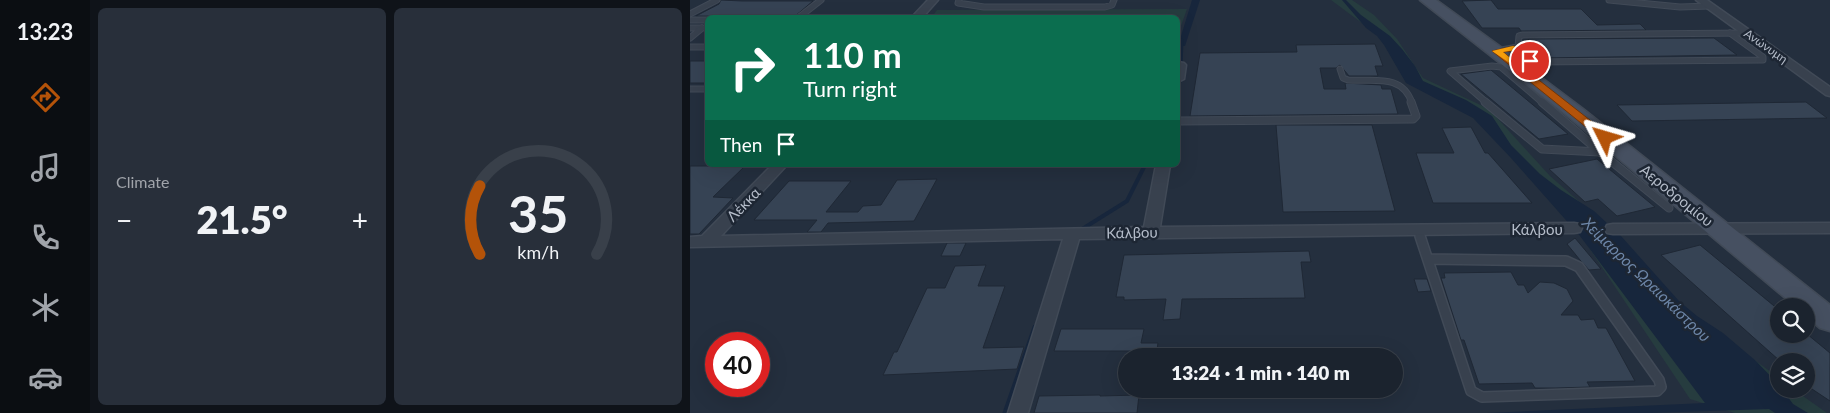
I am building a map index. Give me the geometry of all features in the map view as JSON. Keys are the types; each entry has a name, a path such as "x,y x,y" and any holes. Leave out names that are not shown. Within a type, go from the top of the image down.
{"street":[{"path":"919,15 933,0"},
{"name":"Αεροδρομίου","path":"1427,0 1505,49 1620,150 1830,320"},
{"name":"Ανώνυμη","path":"1706,3 1830,92"},
{"name":"Λέκκα","path":"706,242 778,167"},
{"path":"1152,232 1163,167"},
{"name":"Κάλβου","path":"690,242 1073,233 1574,228"},
{"path":"1613,229 1830,228"},
{"path":"1018,413 1073,233"}],"lane":[{"path":"692,12 717,0"},
{"path":"802,15 821,0"},
{"path":"959,0 958,3 978,6 1105,7 1112,4 1114,0"},
{"path":"1609,0 1680,8 1706,3"},
{"path":"690,20 705,20"},
{"path":"690,28 703,30 690,38"},
{"path":"1505,49 1535,62 1763,60 1763,57 1730,33"},
{"path":"1505,49 1518,47 1519,36 1748,33"},
{"path":"690,47 705,47"},
{"path":"1620,150 1602,152 1542,149 1450,71 1492,66 1500,67 1602,152 1621,171 1669,208"},
{"path":"1180,121 1413,119 1416,116 1406,89 1400,85 1392,82 1348,80 1342,78 1340,69"},
{"path":"690,89 705,89"},
{"path":"1418,229 1471,391 1476,395 1482,397 1657,391 1661,387 1659,380 1591,284 1579,268 1572,263 1566,260 1429,259"}],"green space":[{"path":"1331,0 1352,0 1374,15 1397,39 1423,78 1489,109 1550,176 1613,231 1673,300 1770,371 1770,398 1806,398 1827,413 1735,413 1690,399 1579,233 1474,116 1404,78 1382,38"},
{"path":"1187,9 1180,28 1180,15 933,15 937,10"}],"water":[{"path":"1192,0 1200,0 1185,46 1180,46 1180,39"},
{"path":"1342,0 1346,0 1361,15 1390,36 1415,66 1423,81 1466,100 1492,116 1511,145 1540,174 1594,211 1621,236 1679,301 1697,316 1723,333 1756,361 1770,376 1770,398 1789,398 1793,404 1808,413 1775,413 1769,409 1651,413 1487,413 1705,403 1580,236 1511,158 1473,118 1406,83 1384,45 1377,36 1366,28"}],"building":[{"path":"721,0 813,1 796,15 696,16 719,4"},
{"path":"1491,0 1498,9 1581,9 1597,25 1640,24 1646,30 1521,31 1519,28 1482,28 1462,1"},
{"path":"1714,38 1737,55 1542,58 1528,39"},
{"path":"1375,44 1383,66 1375,66 1378,76 1349,76 1340,65 1336,68 1320,68 1324,89 1346,89 1345,83 1381,85 1382,89 1391,89 1398,114 1190,116 1200,53 1297,52 1296,45"},
{"path":"690,61 705,61 705,83 690,83"},
{"path":"1491,70 1568,134 1539,139 1461,74"},
{"path":"1806,102 1827,118 1632,121 1617,105"},
{"path":"1276,125 1372,125 1395,211 1283,212"},
{"path":"1471,127 1485,153 1488,153 1532,203 1433,203 1416,153 1454,153 1442,128"},
{"path":"1597,159 1655,207 1617,216 1598,199 1585,202 1549,169"},
{"path":"690,166 744,167 713,197 733,198 699,234 690,234"},
{"path":"937,179 914,221 828,223 821,232 807,232 817,220 754,220 789,181 851,181 826,212 858,212 863,206 881,205 897,180"},
{"path":"1575,238 1601,269 1589,270 1580,260 1567,244"},
{"path":"947,243 966,243 960,256 941,256"},
{"path":"1700,245 1770,303 1770,343 1815,343 1815,341 1830,353 1830,401 1815,391 1815,353 1771,353 1661,255"},
{"path":"1309,251 1311,262 1301,262 1305,298 1182,299 1180,319 1163,320 1166,299 1124,300 1124,297 1116,297 1124,255"},
{"path":"986,265 978,286 1005,286 983,348 1024,347 1017,369 883,375 894,352 897,352 927,288 945,288 955,266"},
{"path":"1511,272 1518,285 1524,285 1528,293 1540,282 1554,283 1567,289 1573,301 1561,315 1578,315 1581,320 1594,319 1598,328 1606,328 1635,381 1587,382 1590,387 1556,388 1535,388 1532,383 1479,384 1464,340 1461,340 1441,278 1445,278 1444,273"},
{"path":"1414,279 1427,279 1431,291 1418,292"},
{"path":"1061,329 1144,329 1141,343 1158,343 1157,348 1118,348 1118,351 1054,351"},
{"path":"1100,395 1118,396 1118,398 1139,398 1137,413 1034,413 1039,396"}],"waterway":[{"name":"Χείμαρρος Ωραιοκάστρου","path":"1181,67 1182,40"},
{"name":"Χείμαρρος Ωραιοκάστρου","path":"1180,80 1181,75"},
{"name":"Χείμαρρος Ωραιοκάστρου","path":"1079,231 1127,201 1144,167"},
{"name":"Χείμαρρος Ωραιοκάστρου","path":"1005,413 1035,327"}],"slow traffic":[{"path":"1511,62 1496,51 1513,48"}],"route":[{"path":"1530,61 1514,48 1496,51 1605,138"}]}
